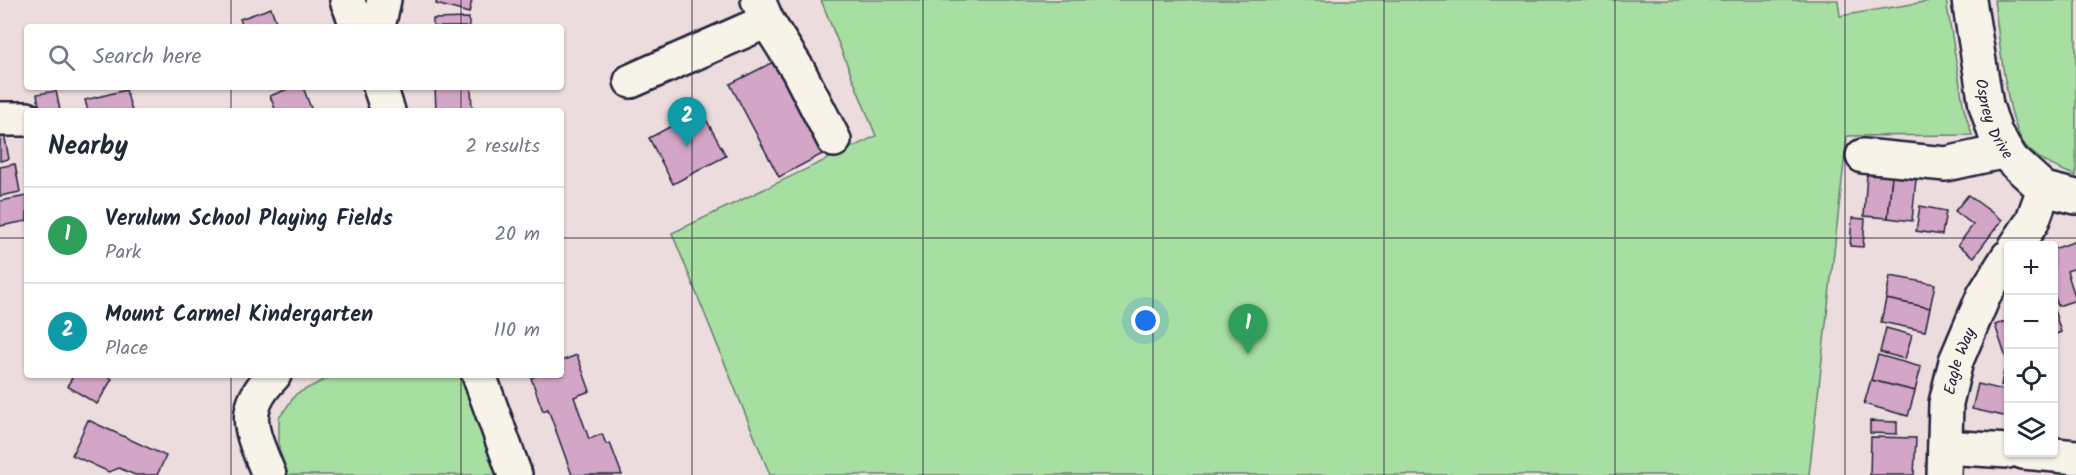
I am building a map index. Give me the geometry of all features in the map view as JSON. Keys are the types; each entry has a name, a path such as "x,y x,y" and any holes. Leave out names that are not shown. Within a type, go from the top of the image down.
{"street":[{"path":"347,0 357,24"},
{"path":"379,24 384,0"},
{"name":"Osprey Drive","path":"1969,0 1986,105 1995,133 2012,160 2044,189 2076,197"},
{"path":"631,81 762,10 798,70 834,140"},
{"path":"381,90 387,108"},
{"path":"0,119 24,119"},
{"path":"1863,156 1946,164 2006,151"},
{"path":"2019,241 2032,222 2044,189"},
{"name":"Eagle Way","path":"1944,461 1946,403 1956,361 1984,295 2004,263"},
{"path":"269,475 251,425 253,405 262,387 271,378"},
{"path":"480,378 515,475"},
{"path":"1944,461 2004,452"},
{"path":"2058,456 2076,457"}],"green space":[{"path":"821,0 1838,0 1840,16 1946,0 1964,109 1972,135 1847,136 1809,475 770,475 672,233 876,136"},
{"path":"1994,0 2076,0 2076,176 2030,151 2018,133 2008,97"},
{"path":"328,378 470,378 499,475 284,475 279,449 279,418 296,394"}],"building":[{"path":"437,0 472,0 469,13 436,4"},
{"path":"271,8 277,24 242,24 240,19"},
{"path":"469,18 469,24 433,24 433,19"},
{"path":"781,58 830,150 779,177 730,84"},
{"path":"126,90 131,108 87,108 85,100"},
{"path":"285,90 304,90 311,108 275,108 270,96"},
{"path":"435,90 471,90 472,108 436,108"},
{"path":"56,91 60,108 39,108 37,94"},
{"path":"701,110 726,156 673,184 649,138"},
{"path":"4,133 9,159 0,161 0,134"},
{"path":"15,164 20,192 0,196 0,167"},
{"path":"1867,174 1892,176 1888,218 1864,216"},
{"path":"1892,176 1916,178 1912,221 1888,218"},
{"path":"1968,195 2002,220 1974,257 1958,245 1973,225 1955,211"},
{"path":"24,197 24,222 0,226 0,201"},
{"path":"1920,206 1946,211 1942,235 1916,231"},
{"path":"1852,218 1865,219 1863,247 1850,246"},
{"path":"2076,241 2076,268 2067,271 2076,300 2058,306 2058,295 2058,248"},
{"path":"1890,276 1935,284 1930,308 1886,299"},
{"path":"1886,299 1930,308 1925,331 1881,322"},
{"path":"2004,322 2004,352 1995,325"},
{"path":"1886,328 1912,335 1905,359 1880,352"},
{"path":"577,355 590,391 574,397 589,439 602,434 606,444 610,443 622,475 572,475 548,409 543,411 531,378 564,378 564,360"},
{"path":"1878,355 1921,367 1915,391 1871,380"},
{"path":"72,378 112,379 97,404 67,386"},
{"path":"1871,380 1915,391 1908,416 1864,404"},
{"path":"1978,384 2004,390 2004,416 1972,409"},
{"path":"88,420 166,456 157,475 135,475 119,468 109,472 72,455"},
{"path":"1870,421 1897,422 1897,434 1870,433"},
{"path":"1871,437 1916,438 1914,475 1870,475"}],"place":[{"name":"Mount Carmel Kindergarten","path":"687,147"},
{"name":"Verulum School Playing Fields","path":"1248,354"}]}
